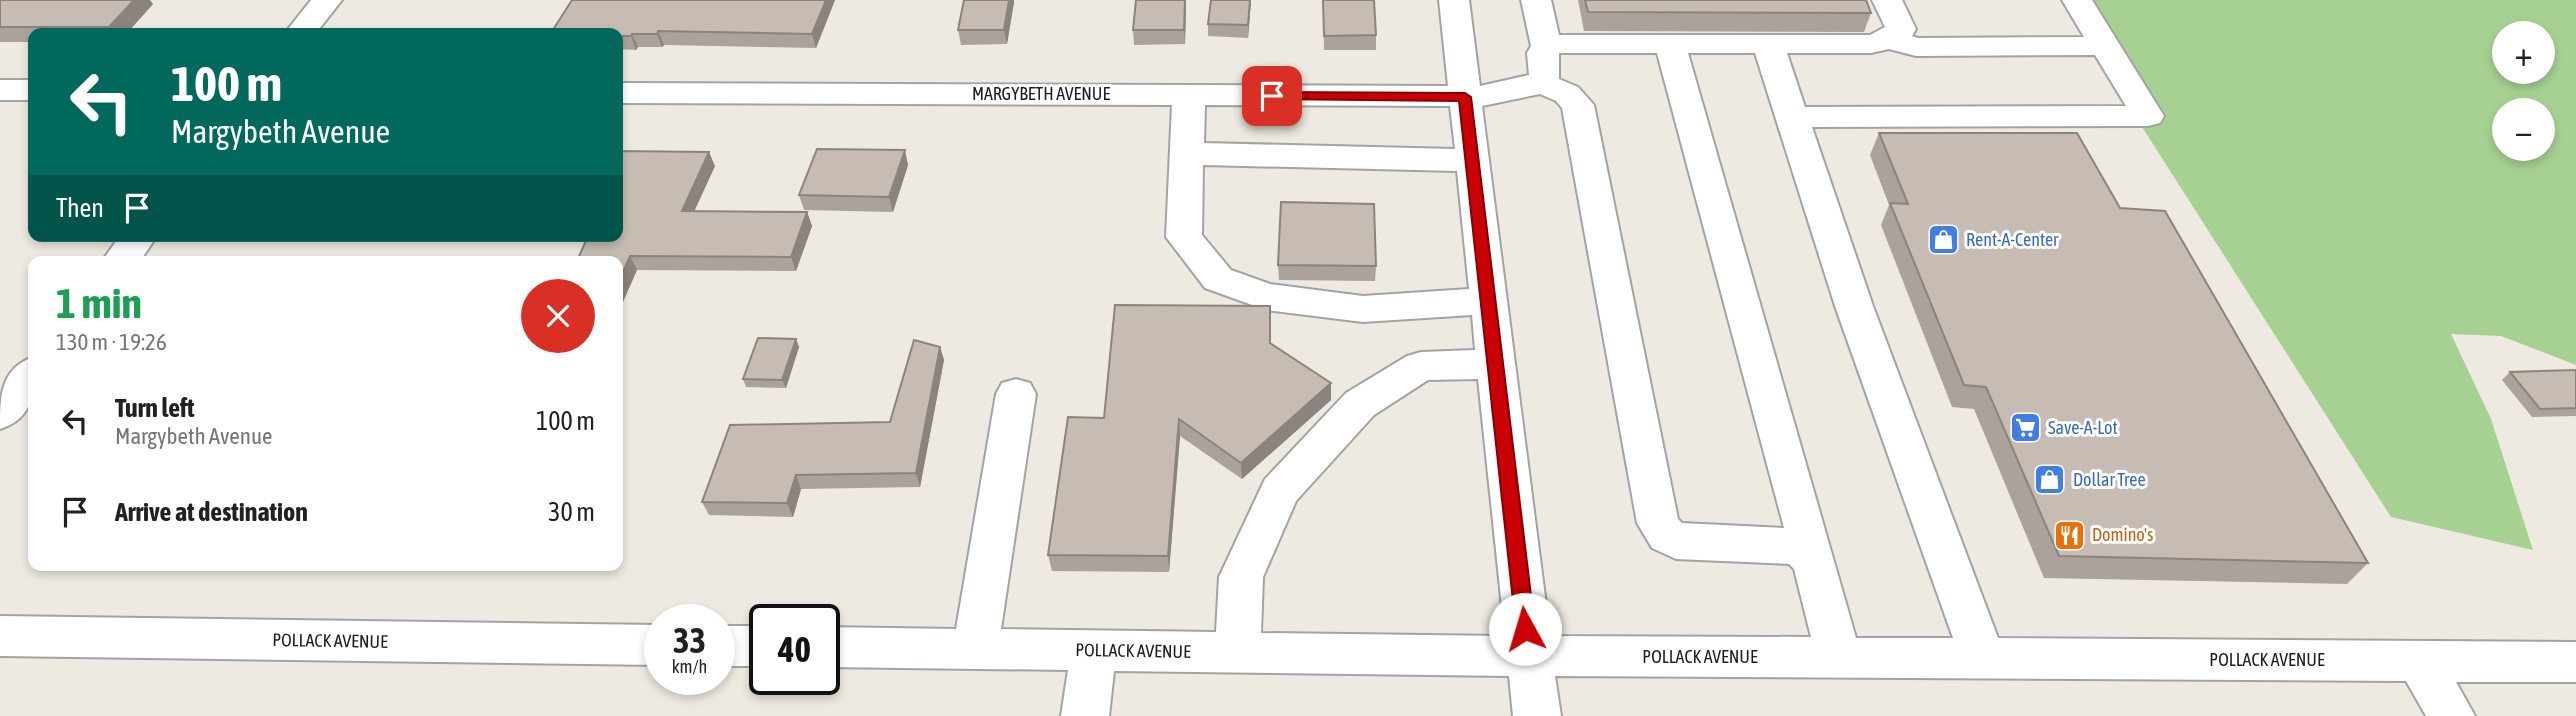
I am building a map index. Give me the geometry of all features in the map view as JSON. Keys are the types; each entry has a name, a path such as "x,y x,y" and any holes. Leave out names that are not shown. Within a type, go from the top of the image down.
{"street":[{"path":"304,28 327,0"},
{"path":"1454,0 1536,716"},
{"path":"1536,0 1543,64 1578,105 1658,523 1667,538 1676,541 1792,546 1804,551 1814,560"},
{"path":"1887,0 1901,29 1890,39"},
{"path":"1792,117 2148,116 2077,0"},
{"path":"1890,39 1916,47 2106,46"},
{"name":"MARGYBETH AVENUE","path":"623,93 1465,97 1500,94 1573,43 1871,44 1890,39"},
{"path":"1670,43 1814,560 1838,657"},
{"path":"1768,44 1854,306 1983,658"},
{"path":"0,90 28,90"},
{"path":"1189,95 1184,237 1218,279 1266,297 1363,309 1489,301"},
{"path":"1188,154 1473,160"},
{"path":"124,256 134,242"},
{"path":"1237,652 1241,577 1280,491 1360,404 1421,366 1497,364"},
{"path":"0,414 28,378"},
{"path":"975,649 1016,394"},
{"name":"POLLACK AVENUE","path":"0,636 644,645"},
{"name":"POLLACK AVENUE","path":"840,647 1528,656 2576,662"},
{"path":"1085,716 1093,650"},
{"path":"2419,662 2451,716"}],"green space":[{"path":"2061,0 2576,0 2576,365 2501,336 2451,334 2491,419 2533,550 2391,517"}],"building":[{"path":"0,0 134,0 109,27 0,27"},
{"path":"572,0 826,0 812,34 658,31 657,34 623,36 623,28 554,28"},
{"path":"964,0 1009,0 1004,30 958,30"},
{"path":"1136,0 1185,0 1184,30 1133,30"},
{"path":"1211,0 1250,0 1248,25 1208,24"},
{"path":"1323,0 1374,0 1376,35 1324,36"},
{"path":"1585,0 1866,0 1871,13 1588,12"},
{"path":"1879,133 2077,133 2120,208 2165,211 2368,563 2059,556 1986,387 1964,385 1890,203 1908,204"},
{"path":"817,149 905,150 889,197 799,195"},
{"path":"623,151 709,152 682,211 807,212 791,257 630,256 623,272 623,256 579,256 585,242 623,242"},
{"path":"1281,202 1374,204 1376,266 1278,265"},
{"path":"1115,305 1270,306 1270,343 1331,383 1241,463 1179,419 1168,556 1048,555 1068,417 1104,418"},
{"path":"758,338 796,339 782,380 743,379"},
{"path":"914,340 940,347 916,473 796,475 787,503 702,502 730,425 890,422"},
{"path":"2576,370 2576,408 2540,409 2510,372"}],"place":[{"name":"Rent-A-Center","path":"1943,240"},
{"name":"Save-A-Lot","path":"2025,428"},
{"name":"Dollar Tree","path":"2050,480"},
{"name":"Domino's","path":"2069,535"}],"route":[{"path":"1272,96 1465,97 1525,629"}]}
